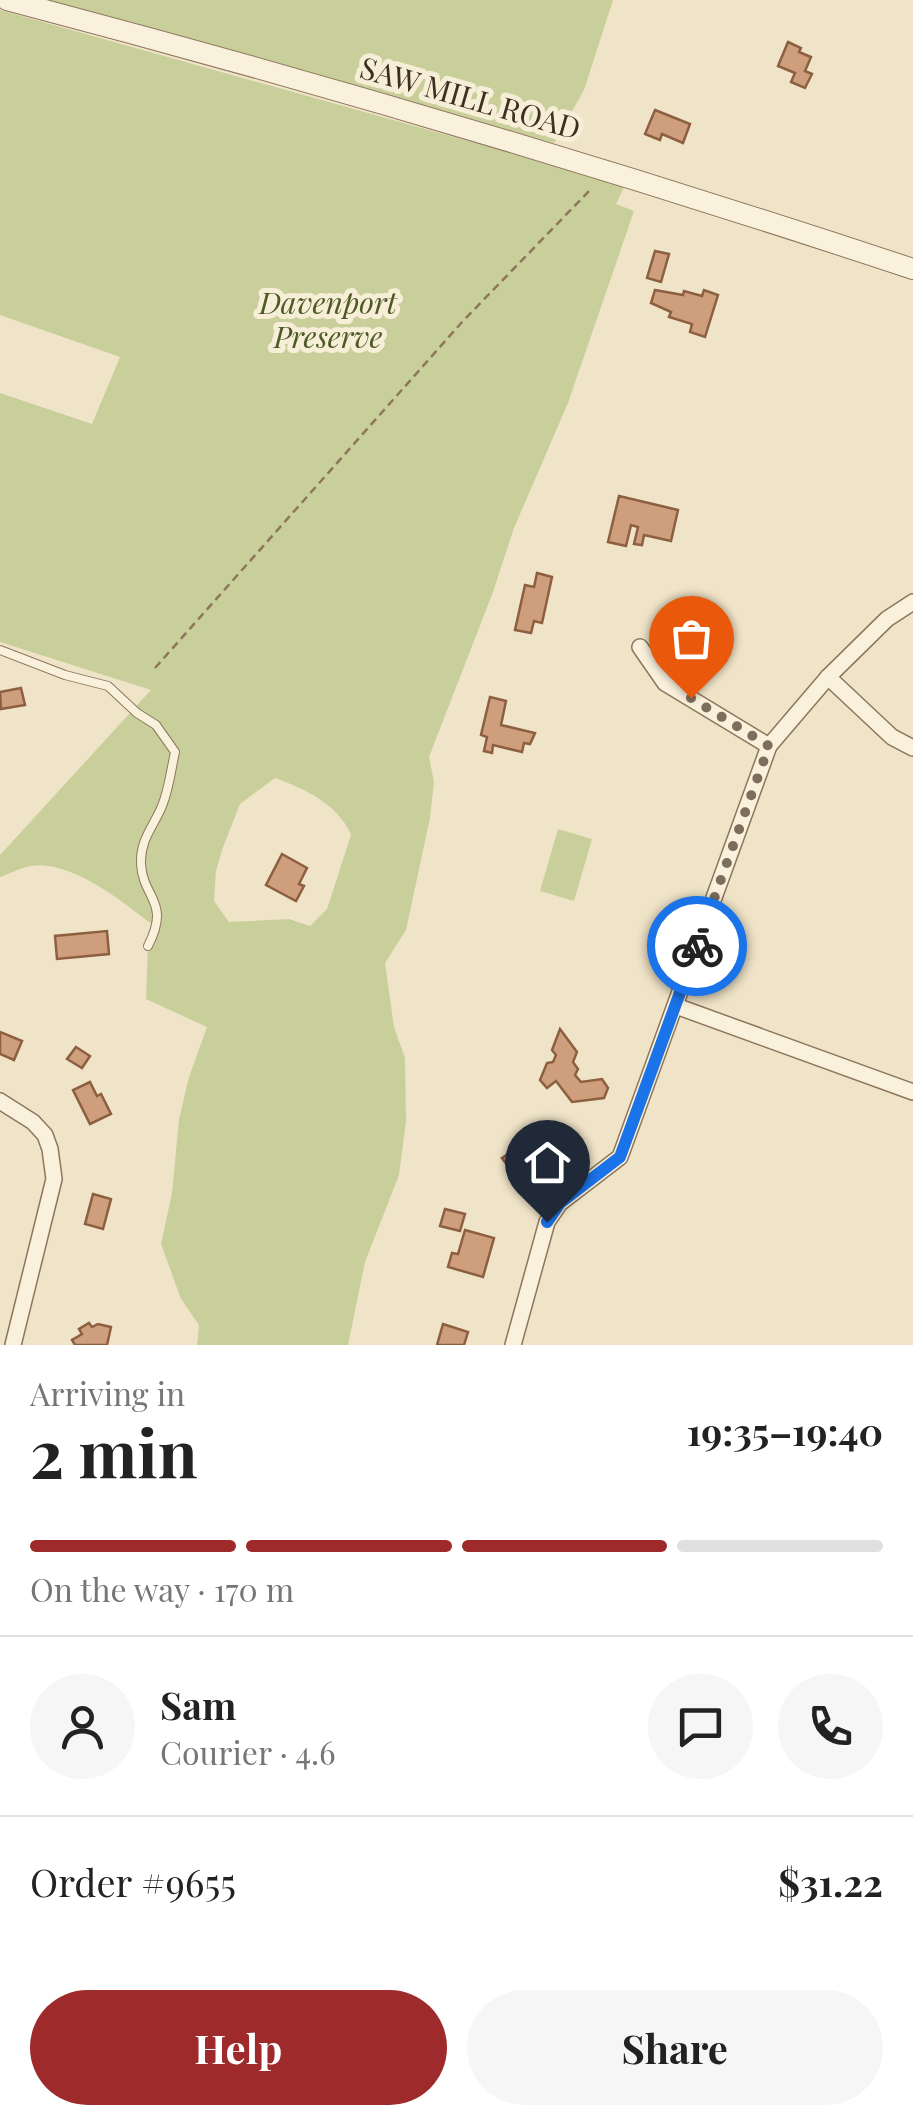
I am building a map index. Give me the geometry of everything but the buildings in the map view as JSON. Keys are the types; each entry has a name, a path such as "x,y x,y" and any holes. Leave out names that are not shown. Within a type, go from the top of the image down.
{"street":[{"name":"SAW MILL ROAD","path":"7,0 328,88 672,190 913,268"},
{"path":"513,1345 547,1222 560,1203 620,1157 769,746 828,676 887,620 913,602"},
{"path":"640,647 665,682 769,746"},
{"path":"828,676 892,736 913,748"},
{"path":"676,1006 913,1092"},
{"path":"0,1101 33,1122 44,1135 54,1178 13,1345"}],"lane":[{"path":"0,650 64,675 108,686 137,714 156,725 175,752 162,809 147,830 141,863 156,904 157,928 148,946"}],"path":[{"path":"154,668 464,321 590,190"}],"green space":[{"path":"41,0 613,0 584,90 554,143"},
{"name":"Davenport Preserve","path":"0,10 625,185 616,204 634,211 568,403 514,528 429,757 434,782 430,818 406,930 385,963 394,1027 405,1058 406,1121 399,1175 365,1262 348,1345 197,1345 199,1325 181,1299 161,1244 172,1193 179,1119 207,1027 146,999 148,946 157,928 130,907 63,869 30,866 0,877 0,855 151,690 0,642 0,393 92,424 120,357 0,315","holes":["275,778 329,806 351,835 327,909 310,926 289,919 229,922 214,901 216,871 240,804"]},
{"path":"558,829 592,839 574,901 540,891"}],"way so far":[{"path":"691,698 769,746 697,946"}],"route":[{"path":"547,1222 560,1203 620,1157 697,946"}]}
